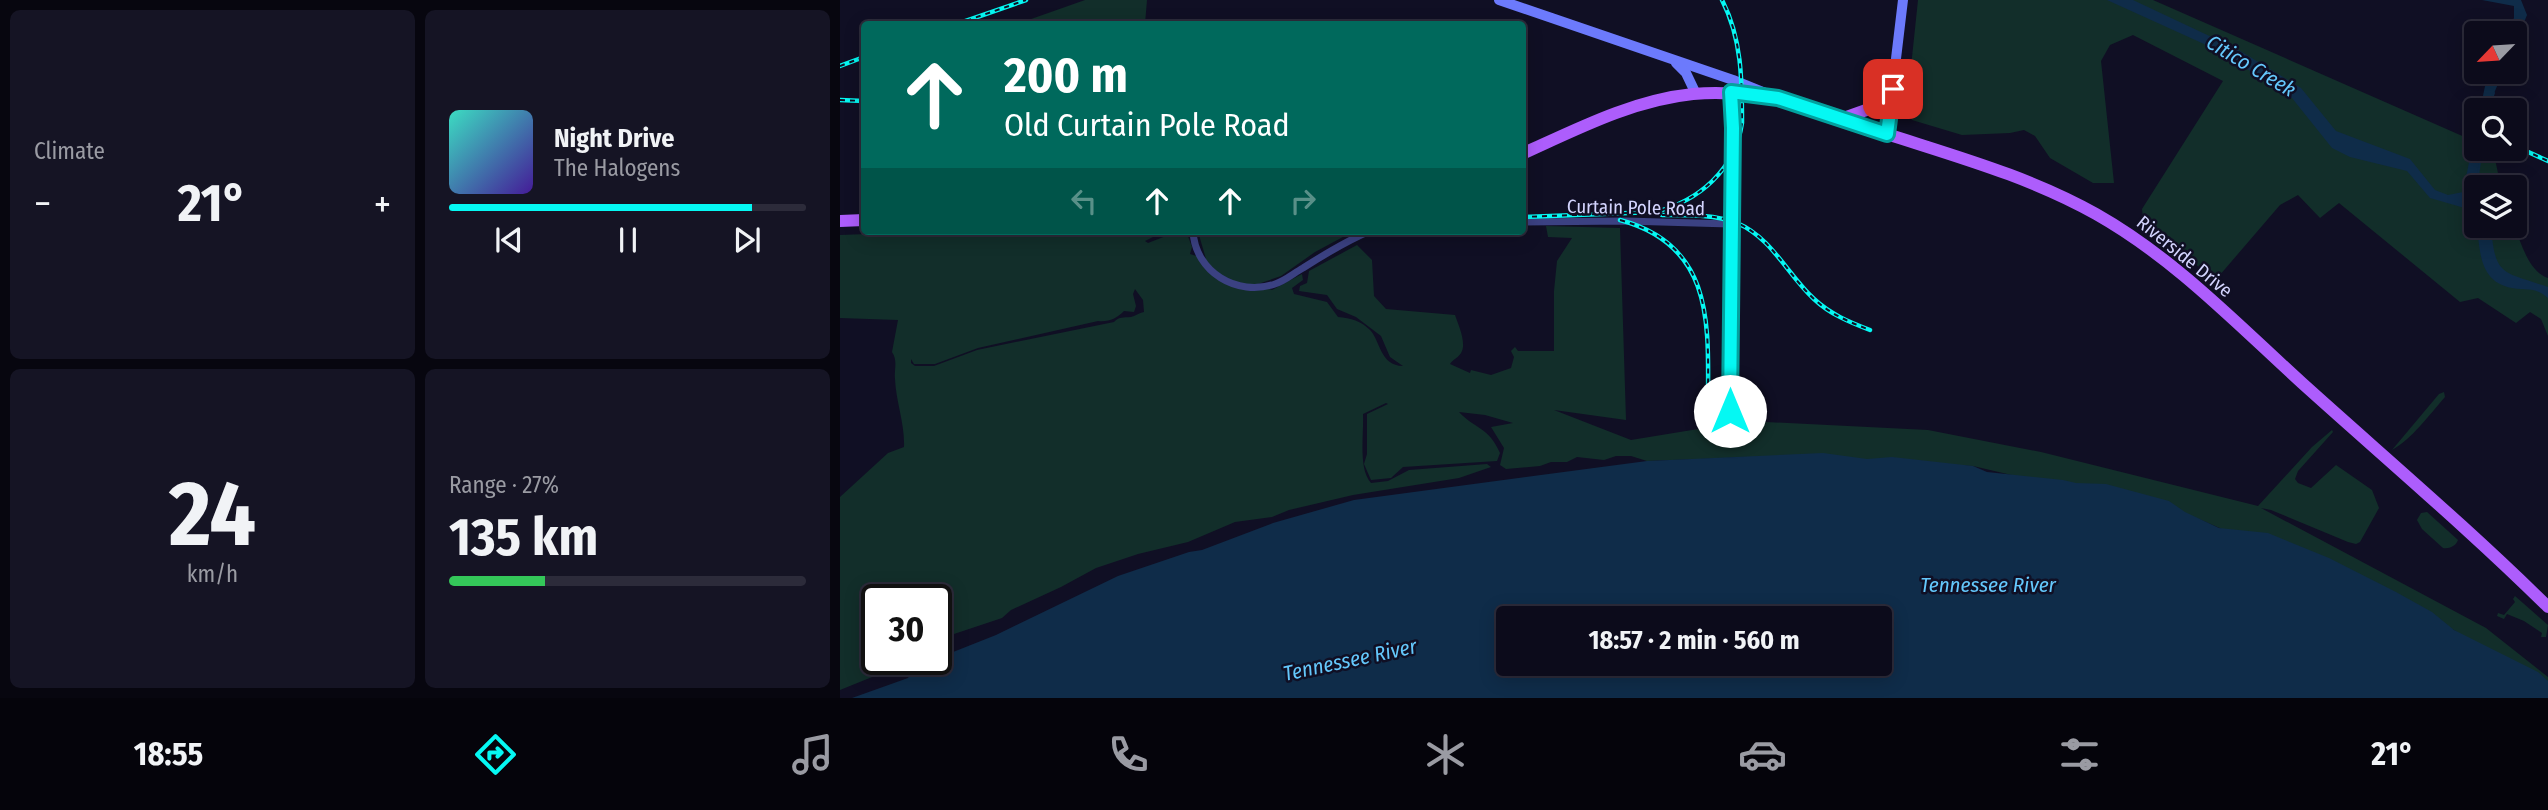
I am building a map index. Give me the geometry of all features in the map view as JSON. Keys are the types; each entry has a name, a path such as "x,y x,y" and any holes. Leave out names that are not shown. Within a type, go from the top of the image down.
{"main road":[{"path":"1841,118 1868,109 1893,89"},
{"name":"Riverside Drive","path":"1526,152 1622,111 1657,100 1731,92 1778,98 2038,186 2096,215 2151,250 2203,293 2548,607"},
{"path":"840,220 861,220"}],"street":[{"path":"1499,0 1778,98"},
{"path":"1887,134 1903,0"},
{"path":"1674,61 1702,94"},
{"path":"1730,224 1733,128 1731,92"},
{"name":"Curtain Pole Road","path":"1526,222 1730,224 1730,411"},
{"path":"1194,235 1199,256 1216,277 1250,289 1276,284 1362,235"}],"green space":[{"path":"1085,0 1147,0 1145,21 1026,21"},
{"path":"1918,0 2153,0 2464,137 2464,161 2495,161 2498,175 2464,175 2464,238 2519,238 2535,269 2548,278 2548,336 2541,319 2530,312 2516,323 2478,298 2460,302 2339,203 2320,218 2298,195 2280,205 2219,276 2209,276 2143,218 2142,209 2223,81 2133,35 2110,45 2101,61 2114,183 2093,183 2050,158 2035,136 2024,130 1962,135 1912,120 1907,105"},
{"path":"1546,226 1620,228 1626,420 1554,410 1631,440 1747,421 1928,430 2041,452 2258,506 2312,447 2332,430 2298,471 2295,479 2311,488 2336,465 2372,490 2379,508 2360,542 2348,542 2261,508 2486,628 2548,677 2548,698 2454,630 2199,519 1973,466 1753,457 1647,461 1631,456 1616,456 1604,460 1577,457 1567,462 1506,469 1500,465 1504,448 1491,427 1513,423 1485,415 1459,412 1491,438 1500,453 1497,461 1403,467 1391,478 1371,480 1364,464 1367,454 1367,414 1388,404 1386,403 1363,414 1364,469 1371,483 1388,481 1409,470 1487,464 1491,467 1459,478 1353,495 1289,510 1272,517 1235,522 1188,542 1096,568 1011,610 1002,618 952,635 952,584 861,584 861,675 877,675 840,690 840,497 888,453 904,447 892,352 898,320 840,318 840,235 1157,235 1145,241 1148,243 1167,235 1188,235 1192,247 1190,254 1206,259 1199,235 1347,235 1315,252 1281,276 1258,284 1272,290 1302,274 1303,280 1292,288 1294,294 1327,302 1338,317 1363,324 1373,334 1385,357 1395,365 1403,366 1390,357 1381,336 1356,317 1337,309 1327,295 1299,291 1300,286 1307,283 1309,271 1357,245 1372,260 1374,296 1386,309 1455,315 1463,347 1460,355 1450,364 1470,373 1471,370 1491,375 1511,368 1514,357 1511,351 1515,347 1518,351 1554,351 1557,261 1572,238 1548,237","holes":["1135,289 1143,300 1144,312 1131,317 977,350 934,366 915,366 911,363 911,359 914,364 935,364 978,348 1106,321 1124,311 1134,312"]},
{"path":"2444,392 2445,397 2420,426 2392,450 2439,394"},
{"path":"2427,512 2458,540 2454,545 2443,548 2422,529 2417,520 2421,513"},
{"path":"2515,596 2548,625 2546,637 2541,637 2542,633 2524,621 2507,614 2504,619 2497,616 2498,613 2504,615 2515,602"}],"water":[{"name":"Citico Creek","path":"2107,0 2133,0 2237,49 2301,88 2336,131 2410,159 2435,190 2448,195 2463,192 2464,187 2464,208 2430,198 2407,171 2350,157 2332,148 2292,98 2204,44"},
{"path":"2482,0 2521,0 2527,15 2525,21 2512,21 2514,6"},
{"path":"2485,84 2498,84 2492,98 2483,98"},
{"path":"2469,161 2480,161 2478,175 2466,175"},
{"path":"2478,238 2492,238 2495,255 2504,270 2548,287 2548,298 2535,290 2512,288 2493,279 2483,264"},
{"name":"Tennessee River","path":"1823,453 1867,459 1892,457 1973,466 1987,472 2106,484 2169,501 2219,528 2268,533 2329,558 2432,612 2454,630 2538,672 2548,681 2548,698 852,698 910,675 952,675 952,652 996,635 1118,576 1202,550 1273,523 1354,500 1647,461"}],"waterway":[{"path":"2492,98 2494,93"},
{"path":"2478,175 2480,161"}],"railway":[{"path":"966,21 1026,0"},
{"path":"1526,217 1655,212 1686,200 1712,181 1723,169 1732,155 1742,123 1737,45 1722,0"},
{"path":"840,66 861,58"},
{"path":"840,100 861,101"},
{"path":"2527,151 2548,161"},
{"path":"1662,215 1719,218 1737,223 1770,247 1804,289 1820,304 1840,317 1870,330"},
{"path":"1620,220 1653,233 1676,251 1692,273 1702,298 1706,327 1708,419"}],"route":[{"path":"1730,411 1733,128 1731,92 1778,98 1887,134 1893,89"}]}
